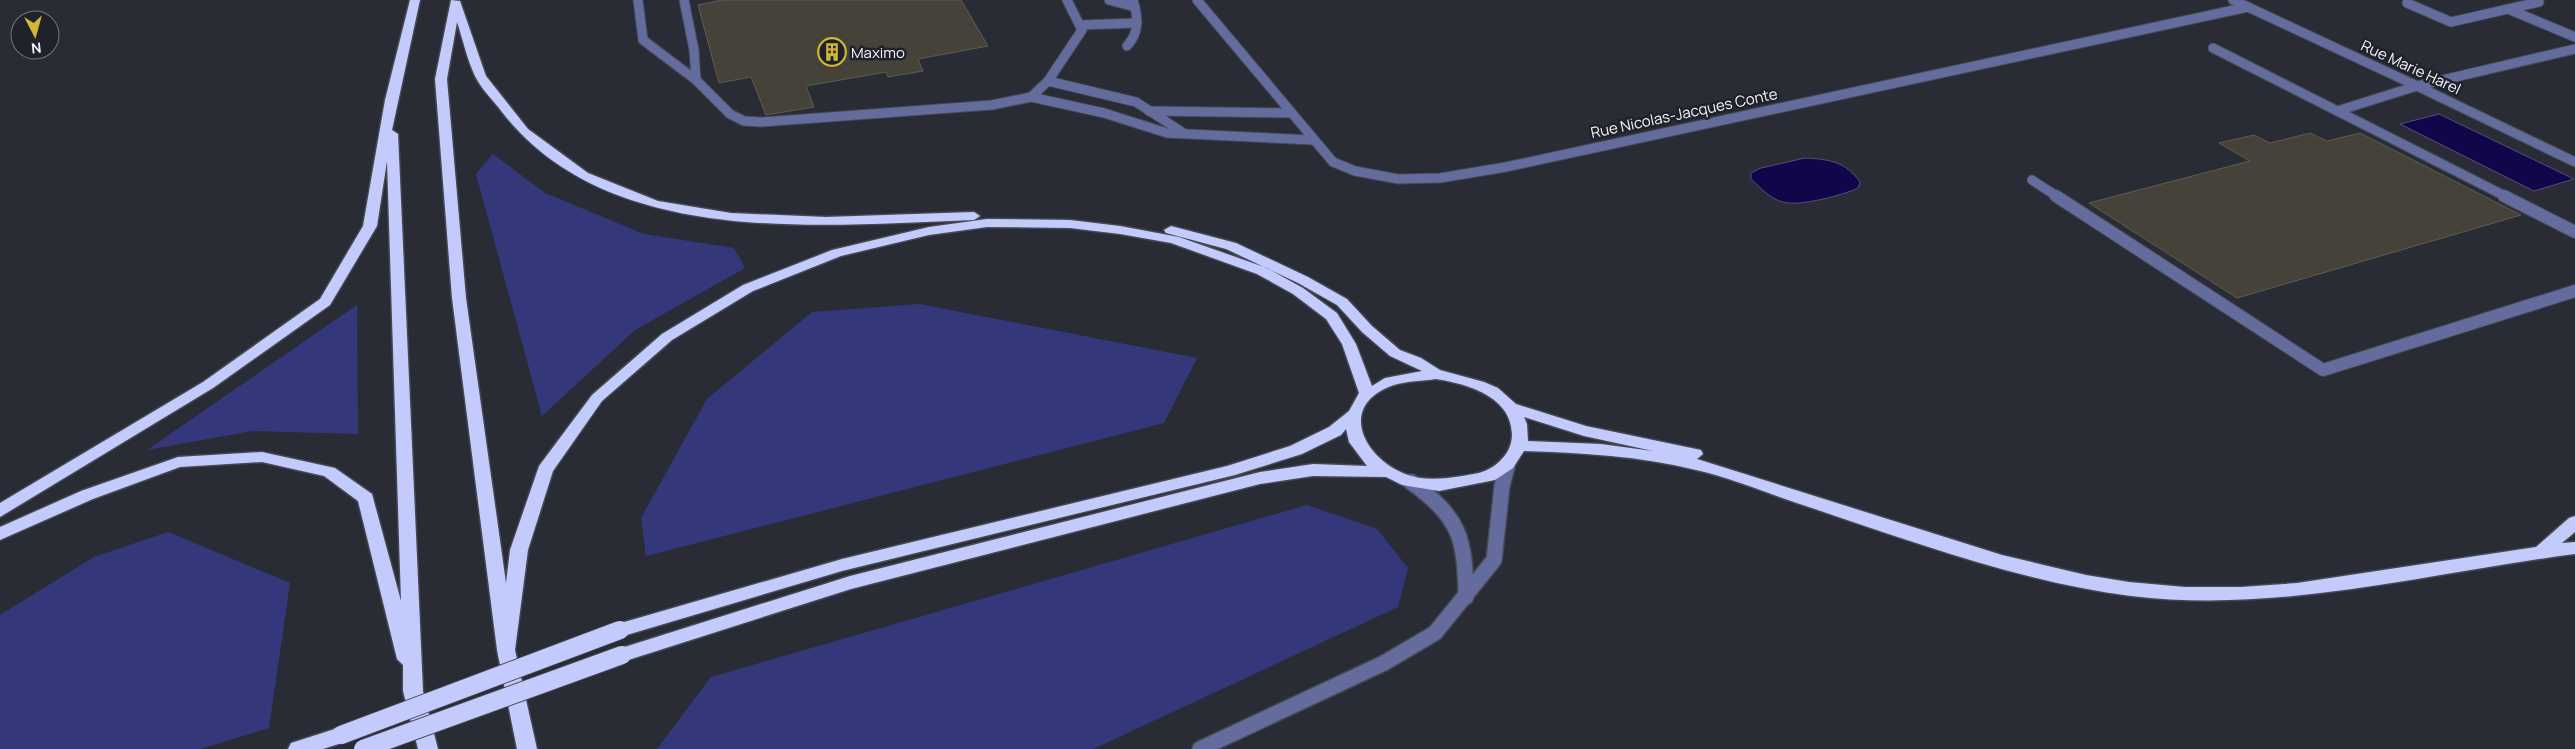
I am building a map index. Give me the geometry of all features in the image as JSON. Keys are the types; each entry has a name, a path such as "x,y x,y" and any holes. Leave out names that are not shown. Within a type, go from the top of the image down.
{"highway":[{"path":"0,512 208,386 325,302 370,226 391,100 415,0"},
{"path":"455,0 481,77 524,132 584,176 655,204 732,216 826,221 1045,215 1111,219 1179,231 1232,246 1342,302 1367,329 1395,353 1416,361 1436,374"},
{"path":"455,0 441,79 459,298 506,650 527,749"},
{"path":"391,100 414,691"},
{"path":"506,650 519,550 546,470 597,398 667,337 748,288 837,253 929,231 987,223 1070,224 1120,230 1174,240 1262,271 1298,291 1332,316 1349,344 1367,394"},
{"path":"298,749 341,735 620,630 842,565 1230,471 1296,450 1335,430 1352,415 1358,404 1367,394 1397,379 1436,374 1479,384 1497,394 1510,407 1518,419 1521,432 1520,446 1508,463 1490,476 1466,484 1438,486 1411,482 1385,472 1368,460 1357,446 1351,430 1352,415"},
{"path":"1510,407 1584,431 1686,451 1803,490 1886,525"},
{"path":"1520,446 1595,448 1683,461 2042,572 2130,589 2212,596 2287,592 2542,551 2575,548"},
{"path":"0,534 87,495 178,462 262,457 329,472 366,498 428,749"},
{"path":"363,749 622,655 850,583 1260,478 1313,470 1385,472"},
{"path":"2542,551 2575,522"}],"street":[{"path":"638,0 643,40 696,80 730,114 744,121 761,122 992,105 1031,97 1104,113 1167,133 1313,140"},
{"path":"684,0 694,50 696,80"},
{"path":"1031,97 1048,81 1082,30 1067,0"},
{"path":"1109,0 1117,4 1134,3 1137,32 1134,40 1127,46"},
{"name":"Rue Nicolas-Jacques Conte","path":"1197,0 1333,162 1353,172 1390,180 1415,181 1444,178 2248,7"},
{"name":"Rue Marie Harel","path":"2233,0 2575,162"},
{"path":"2407,3 2450,22 2539,2"},
{"path":"2508,9 2575,37"},
{"path":"1080,25 1137,23"},
{"path":"2212,48 2575,232"},
{"path":"2337,111 2417,86 2575,49"},
{"path":"1048,81 1136,102 1187,134"},
{"path":"1149,111 1291,113"},
{"path":"2032,180 2323,370 2575,291"},
{"path":"1200,749 1384,663 1435,633 1494,560 1502,486 1508,463"},
{"path":"1411,482 1437,500 1458,528 1466,558 1466,597"}],"shaded area":[{"path":"2439,114 2574,179 2534,191 2400,124"},
{"path":"493,154 545,193 644,234 734,248 745,268 635,330 542,416 476,174"},
{"path":"1805,158 1822,159 1843,166 1855,175 1860,182 1858,188 1821,199 1790,203 1774,198 1751,179 1751,173 1761,168"},
{"path":"919,304 1197,358 1164,423 646,556 641,518 707,399 812,312"},
{"path":"357,305 358,434 252,431 147,450"},
{"path":"1307,505 1377,529 1408,568 1398,607 1093,749 657,749 711,677"},
{"path":"168,532 290,583 269,728 200,749 0,749 0,615 94,557"}],"building":[{"name":"Maximo","path":"722,0 961,0 988,46 918,59 923,71 888,77 886,72 806,86 814,107 766,115 751,77 719,83 698,5"},
{"path":"2310,133 2327,141 2360,133 2521,215 2237,298 2089,203 2250,161 2219,143 2254,135 2270,143"}],"place":[{"name":"Maximo","path":"832,52"}]}
